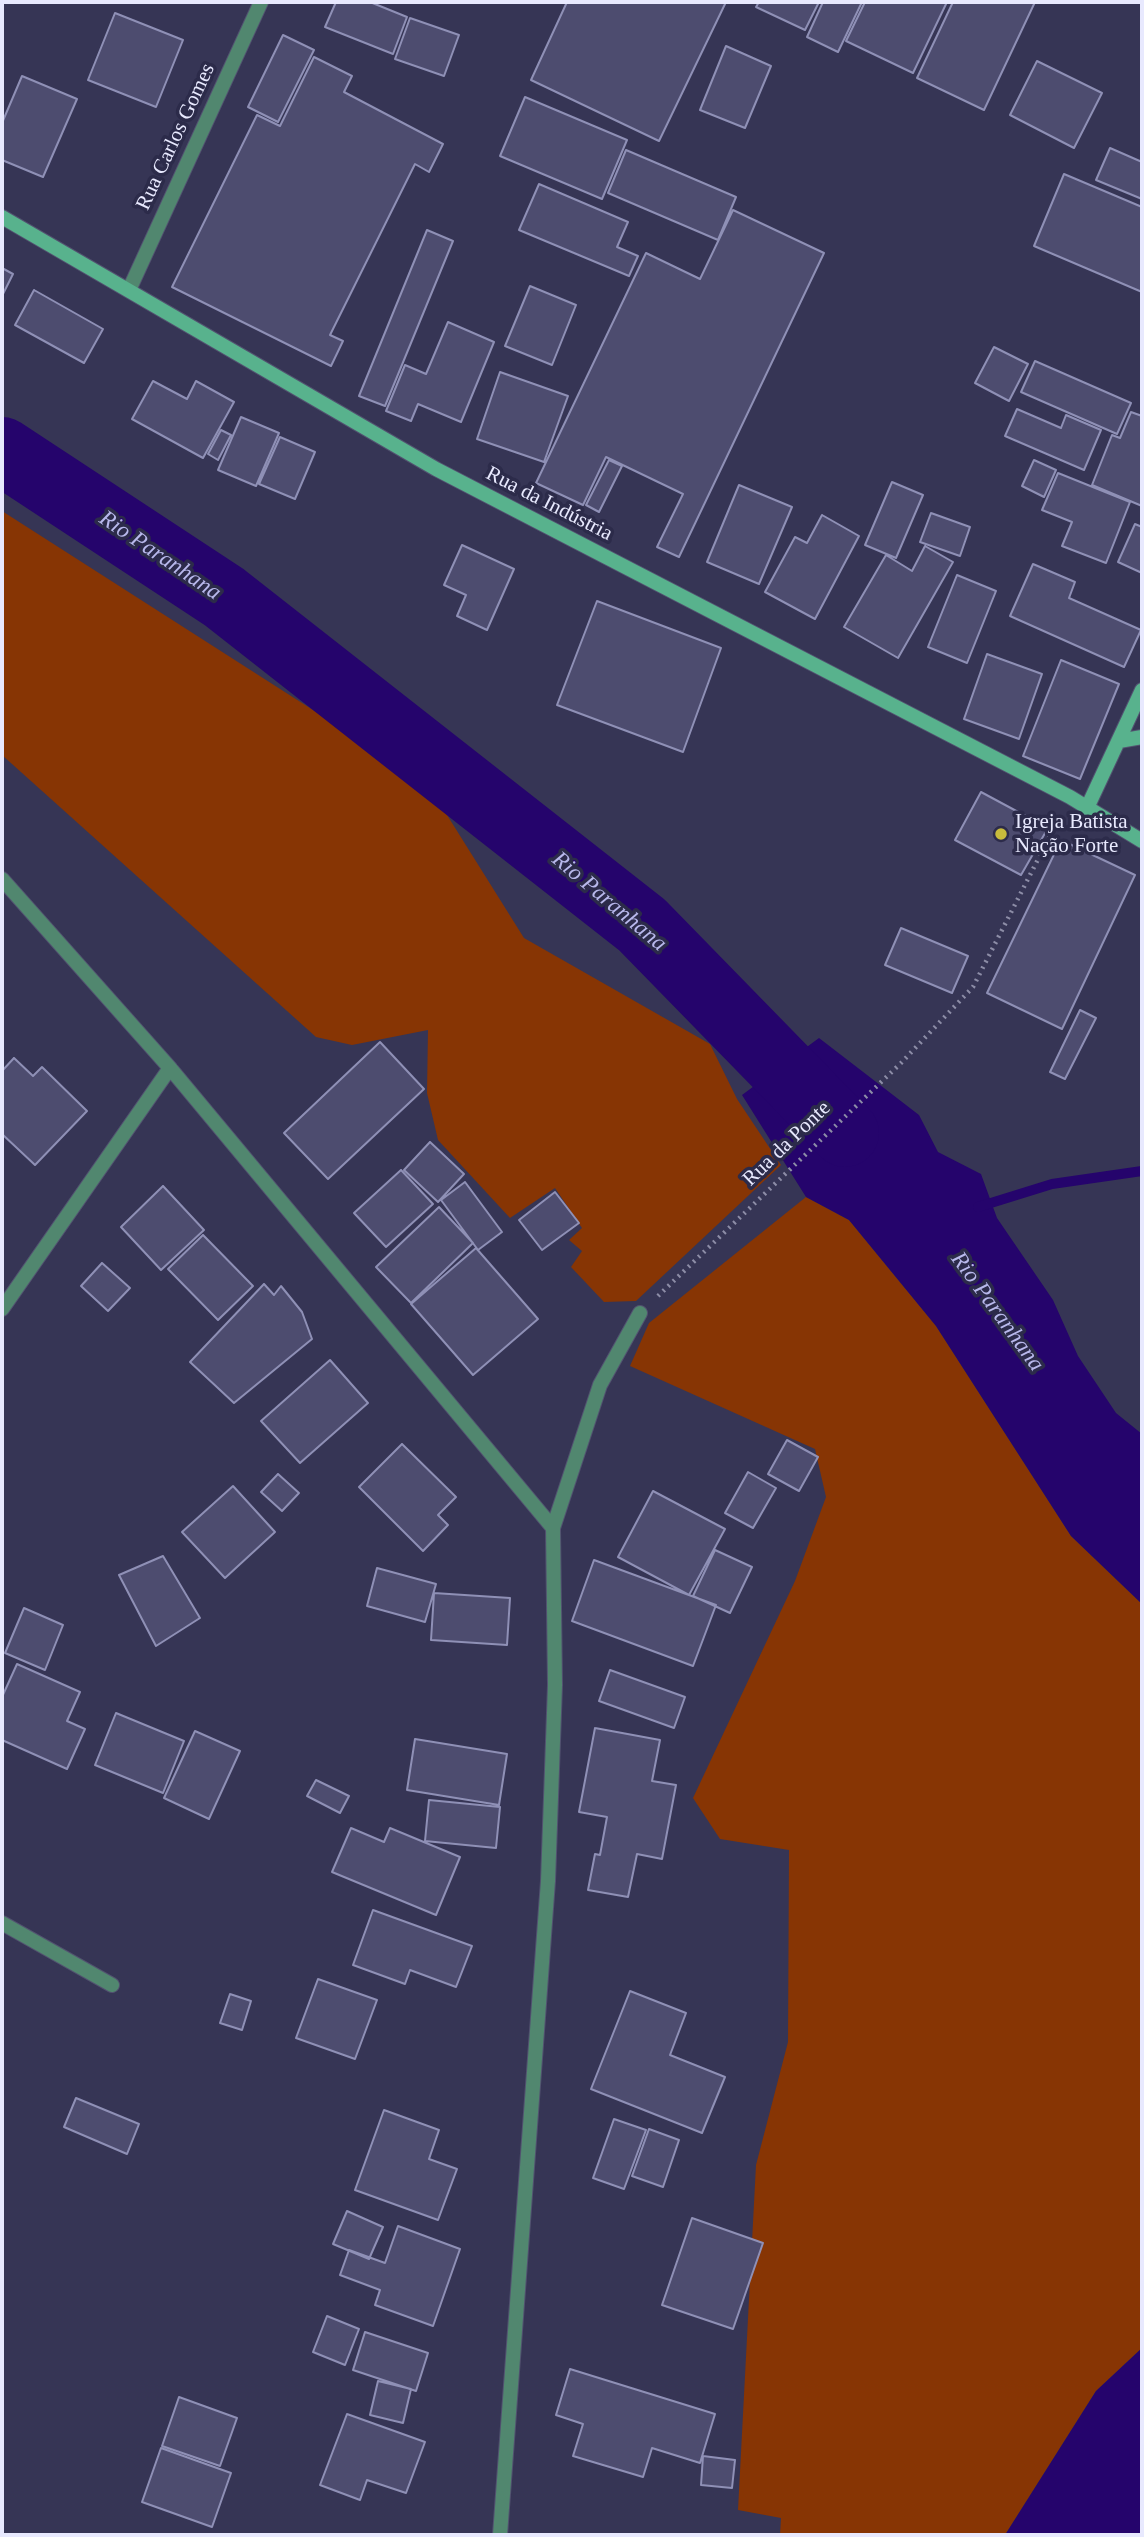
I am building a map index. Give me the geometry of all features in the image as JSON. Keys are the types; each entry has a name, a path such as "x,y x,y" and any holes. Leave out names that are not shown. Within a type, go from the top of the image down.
{"main road":[{"name":"Rua da Indústria","path":"2,217 436,469 1070,797 1142,841"},
{"path":"1087,808 1142,690"},
{"path":"1119,741 1142,737"}],"street":[{"name":"Rua Carlos Gomes","path":"129,290 261,2"},
{"path":"2,879 170,1068 553,1528"},
{"path":"2,1310 170,1068"},
{"path":"500,2535 548,1881 555,1685 553,1528 600,1385 640,1313"},
{"path":"2,1923 112,1985"}],"path":[{"name":"Rua da Ponte","path":"640,1313 901,1063 973,987 1070,797"}],"shaded area":[{"path":"2,511 427,783 524,938 710,1044 737,1099 781,1165 636,1301 604,1302 571,1267 582,1251 569,1240 582,1228 555,1188 510,1218 438,1140 427,1093 428,1030 352,1045 316,1037 2,755"},
{"path":"806,1197 849,1220 936,1326 1071,1536 1142,1604 1142,2348 1096,2391 1005,2535 780,2535 781,2518 738,2510 756,2165 788,2042 789,1850 720,1839 693,1798 795,1581 826,1497 815,1449 630,1366 649,1323"}],"water":[{"path":"819,1038 919,1115 938,1152 981,1174 997,1218 1053,1300 1078,1356 1116,1413 1142,1434 1142,1604 1071,1536 936,1326 849,1220 806,1197 742,1095"},
{"path":"1142,2348 1142,2535 1005,2535 1096,2391"}],"building":[{"path":"336,2 370,2 407,17 393,54 325,27"},
{"path":"567,2 726,2 659,141 531,80"},
{"path":"759,2 819,2 805,30 756,7"},
{"path":"823,2 862,2 838,52 807,37"},
{"path":"865,2 947,2 913,73 846,41"},
{"path":"953,2 1035,2 984,110 917,78"},
{"path":"115,13 183,40 156,107 88,80"},
{"path":"410,18 459,35 444,76 395,59"},
{"path":"283,35 314,50 278,122 248,107"},
{"path":"726,46 771,66 745,128 700,110"},
{"path":"314,57 352,76 344,92 443,144 429,172 415,164 330,335 343,341 331,366 172,287 257,115 280,126"},
{"path":"1037,61 1102,93 1074,148 1010,115"},
{"path":"22,76 77,99 43,177 2,160 2,123"},
{"path":"525,97 627,140 602,199 500,156"},
{"path":"1110,148 1142,162 1142,199 1096,180"},
{"path":"626,150 736,197 718,240 608,193"},
{"path":"1064,174 1142,207 1142,292 1034,246"},
{"path":"539,184 628,222 617,247 638,256 629,276 519,230"},
{"path":"733,210 824,253 679,557 657,547 683,494 606,457 583,505 536,483 646,253 700,279"},
{"path":"427,230 453,241 385,406 359,396"},
{"path":"2,268 13,274 2,296"},
{"path":"530,286 576,305 552,365 505,346"},
{"path":"34,290 103,329 84,363 15,325"},
{"path":"448,322 494,342 461,422 418,404 411,421 386,411 405,365 426,374"},
{"path":"994,347 1028,364 1009,401 975,383"},
{"path":"1035,361 1131,403 1117,434 1021,392"},
{"path":"500,372 568,396 544,462 477,439"},
{"path":"153,381 187,399 196,381 234,402 203,458 132,419"},
{"path":"1017,409 1061,428 1066,415 1101,430 1084,470 1005,436"},
{"path":"1131,412 1142,416 1142,506 1092,485 1112,435 1120,438"},
{"path":"241,417 279,433 256,486 218,470"},
{"path":"221,430 231,435 218,460 208,454"},
{"path":"280,437 315,452 295,499 259,484"},
{"path":"609,460 622,466 599,512 586,505"},
{"path":"1034,460 1056,470 1044,497 1022,486"},
{"path":"1058,473 1130,502 1106,563 1062,546 1072,522 1042,510"},
{"path":"892,482 923,495 896,558 865,545"},
{"path":"739,485 792,507 759,584 707,562"},
{"path":"931,513 970,527 960,556 920,542"},
{"path":"822,515 859,536 815,619 765,592 795,537 807,543"},
{"path":"1135,524 1142,527 1142,573 1118,562"},
{"path":"462,545 514,569 487,630 457,616 466,595 444,585"},
{"path":"925,546 953,562 898,658 844,627 886,555 912,571"},
{"path":"1033,564 1075,582 1069,598 1141,630 1124,667 1010,616"},
{"path":"957,575 996,591 967,663 928,647"},
{"path":"597,601 721,648 683,752 557,705"},
{"path":"987,654 1042,674 1019,739 964,719"},
{"path":"1061,660 1119,684 1080,779 1023,756"},
{"name":"Igreja Batista Nação Forte","path":"981,792 1048,828 1021,875 955,840"},
{"path":"1061,840 1135,875 1062,1029 987,993"},
{"path":"901,928 968,956 952,993 885,965"},
{"path":"1080,1010 1096,1018 1065,1079 1050,1072"},
{"path":"380,1042 424,1089 328,1179 284,1133"},
{"path":"14,1058 33,1076 42,1067 87,1111 35,1165 2,1134 2,1071"},
{"path":"430,1142 464,1174 438,1202 404,1170"},
{"path":"401,1170 433,1204 386,1247 354,1213"},
{"path":"465,1182 502,1232 478,1250 441,1200"},
{"path":"163,1186 204,1230 161,1270 121,1227"},
{"path":"555,1192 579,1223 542,1250 519,1220"},
{"path":"439,1207 473,1243 411,1303 376,1267"},
{"path":"203,1235 253,1286 218,1320 168,1269"},
{"path":"476,1248 538,1319 473,1375 411,1304"},
{"path":"102,1263 130,1288 108,1311 81,1286"},
{"path":"264,1284 274,1295 281,1286 302,1312 312,1339 234,1403 190,1362"},
{"path":"330,1360 368,1403 300,1463 261,1421"},
{"path":"787,1440 818,1457 799,1491 768,1474"},
{"path":"402,1444 456,1497 438,1515 448,1525 423,1551 359,1487"},
{"path":"748,1472 776,1488 753,1528 725,1513"},
{"path":"278,1474 299,1493 282,1511 261,1492"},
{"path":"233,1486 275,1532 225,1578 182,1532"},
{"path":"653,1491 725,1529 689,1595 618,1557"},
{"path":"715,1550 752,1567 730,1613 693,1596"},
{"path":"163,1556 200,1618 156,1646 119,1575"},
{"path":"594,1560 716,1605 693,1666 572,1621"},
{"path":"377,1568 436,1584 425,1622 367,1606"},
{"path":"434,1593 510,1598 507,1645 431,1640"},
{"path":"24,1608 63,1625 45,1670 5,1653"},
{"path":"17,1664 80,1692 67,1721 85,1729 67,1769 2,1740 2,1697"},
{"path":"610,1670 685,1697 674,1728 599,1701"},
{"path":"116,1713 184,1741 163,1793 95,1765"},
{"path":"595,1728 660,1740 652,1781 676,1785 662,1859 637,1854 628,1897 588,1890 595,1854 600,1855 607,1817 579,1812"},
{"path":"195,1731 240,1751 209,1819 164,1798"},
{"path":"415,1739 507,1754 499,1805 407,1790"},
{"path":"316,1780 349,1796 340,1813 307,1796"},
{"path":"429,1800 500,1807 496,1848 425,1841"},
{"path":"351,1828 384,1842 390,1828 460,1857 436,1915 332,1872"},
{"path":"373,1910 472,1946 456,1987 410,1970 405,1984 353,1965"},
{"path":"318,1979 377,2000 355,2059 296,2038"},
{"path":"630,1991 686,2013 670,2055 725,2077 702,2133 591,2089"},
{"path":"230,1994 251,2001 242,2030 220,2023"},
{"path":"76,2098 139,2124 127,2154 64,2127"},
{"path":"384,2110 439,2130 429,2159 457,2169 438,2220 355,2190"},
{"path":"614,2119 646,2130 624,2189 593,2178"},
{"path":"649,2129 679,2140 663,2187 632,2176"},
{"path":"347,2211 383,2227 369,2259 333,2244"},
{"path":"692,2218 763,2243 733,2329 662,2305"},
{"path":"398,2226 460,2249 433,2326 375,2305 380,2290 340,2275 349,2250 385,2263"},
{"path":"327,2316 359,2329 345,2365 313,2352"},
{"path":"365,2332 428,2353 416,2391 353,2370"},
{"path":"570,2369 715,2414 700,2463 652,2448 643,2477 573,2456 583,2424 556,2415"},
{"path":"378,2381 411,2389 403,2423 370,2415"},
{"path":"179,2397 237,2418 220,2466 162,2446"},
{"path":"347,2414 425,2442 406,2493 367,2480 360,2500 320,2485"},
{"path":"161,2448 231,2473 212,2527 142,2502"},
{"path":"703,2456 735,2460 732,2488 701,2485"}],"waterway":[{"name":"Rio Paranhana","path":"2,451 224,597 642,925 845,1133"},
{"path":"978,1207 1052,1184 1142,1171"}],"place":[{"name":"Igreja Batista Nação Forte","path":"1001,834"}]}
